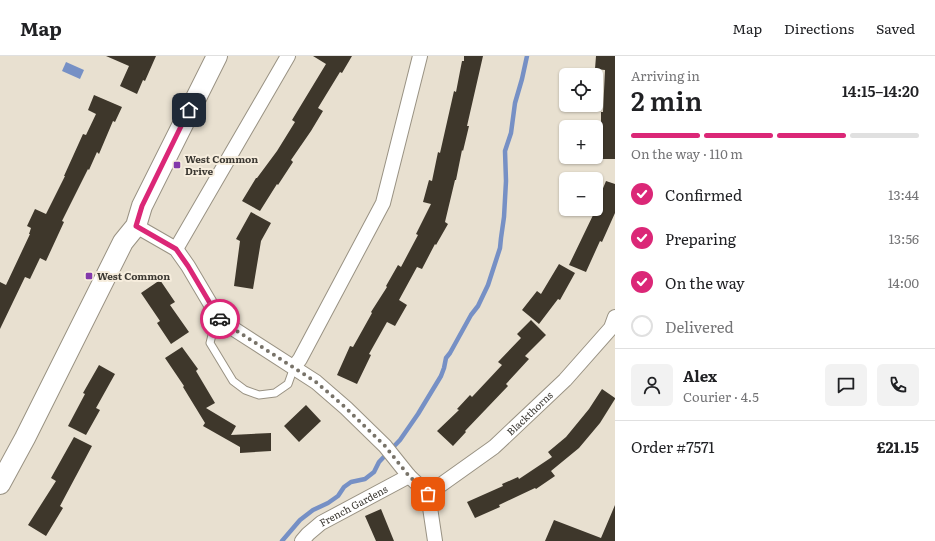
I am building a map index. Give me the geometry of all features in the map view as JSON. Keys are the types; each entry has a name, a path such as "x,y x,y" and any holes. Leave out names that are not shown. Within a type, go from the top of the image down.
{"main road":[{"path":"0,484 25,438 124,242 136,226 142,206 216,56"}],"street":[{"path":"176,249 288,56"},
{"path":"294,367 300,359 383,203 420,56"},
{"path":"136,226 176,249 223,322 316,382 346,408 389,451 409,476 428,494 435,541"},
{"name":"Blackthorns","path":"428,494 494,447 565,380 614,324"},
{"name":"French Gardens","path":"302,541 321,523 409,476"}],"lane":[{"path":"223,322 213,331 210,344 234,381 245,390 258,395 274,393 288,384 294,367"}],"water":[{"path":"66,62 84,70 80,79 62,71"}],"building":[{"path":"106,56 156,56 145,81 143,80 137,94 120,86 129,66"},
{"path":"313,56 352,56 342,73 340,72 318,108 323,111 291,160 293,162 260,211 242,201 256,178 277,151 295,122 292,120 326,64"},
{"path":"464,56 483,56 467,126 469,126 445,222 448,224 436,245 435,244 422,269 417,267 399,300 407,305 395,326 387,322 369,354 371,355 357,384 337,375 350,346 353,347 398,265 401,267 418,235 416,234 431,204 423,202 429,180 432,181 438,152 440,153 454,91 456,92"},
{"path":"596,56 615,56 615,159 603,159 603,120 601,120 601,112 603,112 605,70 603,70 603,68 595,68"},
{"path":"94,95 122,107 115,122 113,121 99,154 97,152 62,221 64,222 46,261 40,258 30,279 25,277 0,329 0,282 6,285 30,234 31,228 27,226 35,209 46,214 65,176 83,134 86,135 96,114 88,110"},
{"path":"606,181 615,184 615,213 586,272 569,265 593,216 603,216 603,188"},
{"path":"251,212 271,223 261,241 253,289 234,286 240,241 236,239"},
{"path":"559,264 575,273 560,300 558,299 539,324 522,310 537,291 541,294"},
{"path":"160,280 175,302 170,305 189,332 171,344 157,323 160,321 141,293"},
{"path":"531,320 546,335 525,356 529,359 506,384 508,386 465,431 466,432 453,446 437,431 459,410 457,409 470,395 472,397 502,365 498,362 521,338 517,334"},
{"path":"182,347 198,369 196,371 215,403 206,408 236,426 231,435 271,433 271,451 240,453 240,447 203,426 205,423 183,387 184,386 165,358"},
{"path":"99,365 115,374 96,408 100,410 86,435 68,426 85,394 83,393"},
{"path":"602,389 615,399 600,423 579,448 551,471 555,476 536,489 535,488 499,505 500,507 475,518 467,502 503,486 502,484 518,477 519,479 552,457 548,452 566,437 589,409"},
{"path":"306,405 321,421 299,442 284,426"},
{"path":"74,437 92,446 60,506 63,508 46,536 28,525 56,481 51,478"},
{"path":"615,505 615,541 545,541 554,520 601,538"},
{"path":"381,509 394,541 376,541 365,516"}],"waterway":[{"path":"282,541 300,520 313,510 328,503 338,496 344,487 351,482 365,479 374,472 379,462 400,440 418,414 441,376 446,358 471,315 478,306 488,285 500,248 504,217 506,181 505,151 511,133 515,103 527,56"}],"way so far":[{"path":"220,319 316,382 346,408 385,446 409,476 428,494"}],"place":[{"name":"West Common Drive","path":"177,165"},
{"name":"West Common","path":"89,276"}],"route":[{"path":"189,110 142,206 136,226 176,249 220,319"}]}
